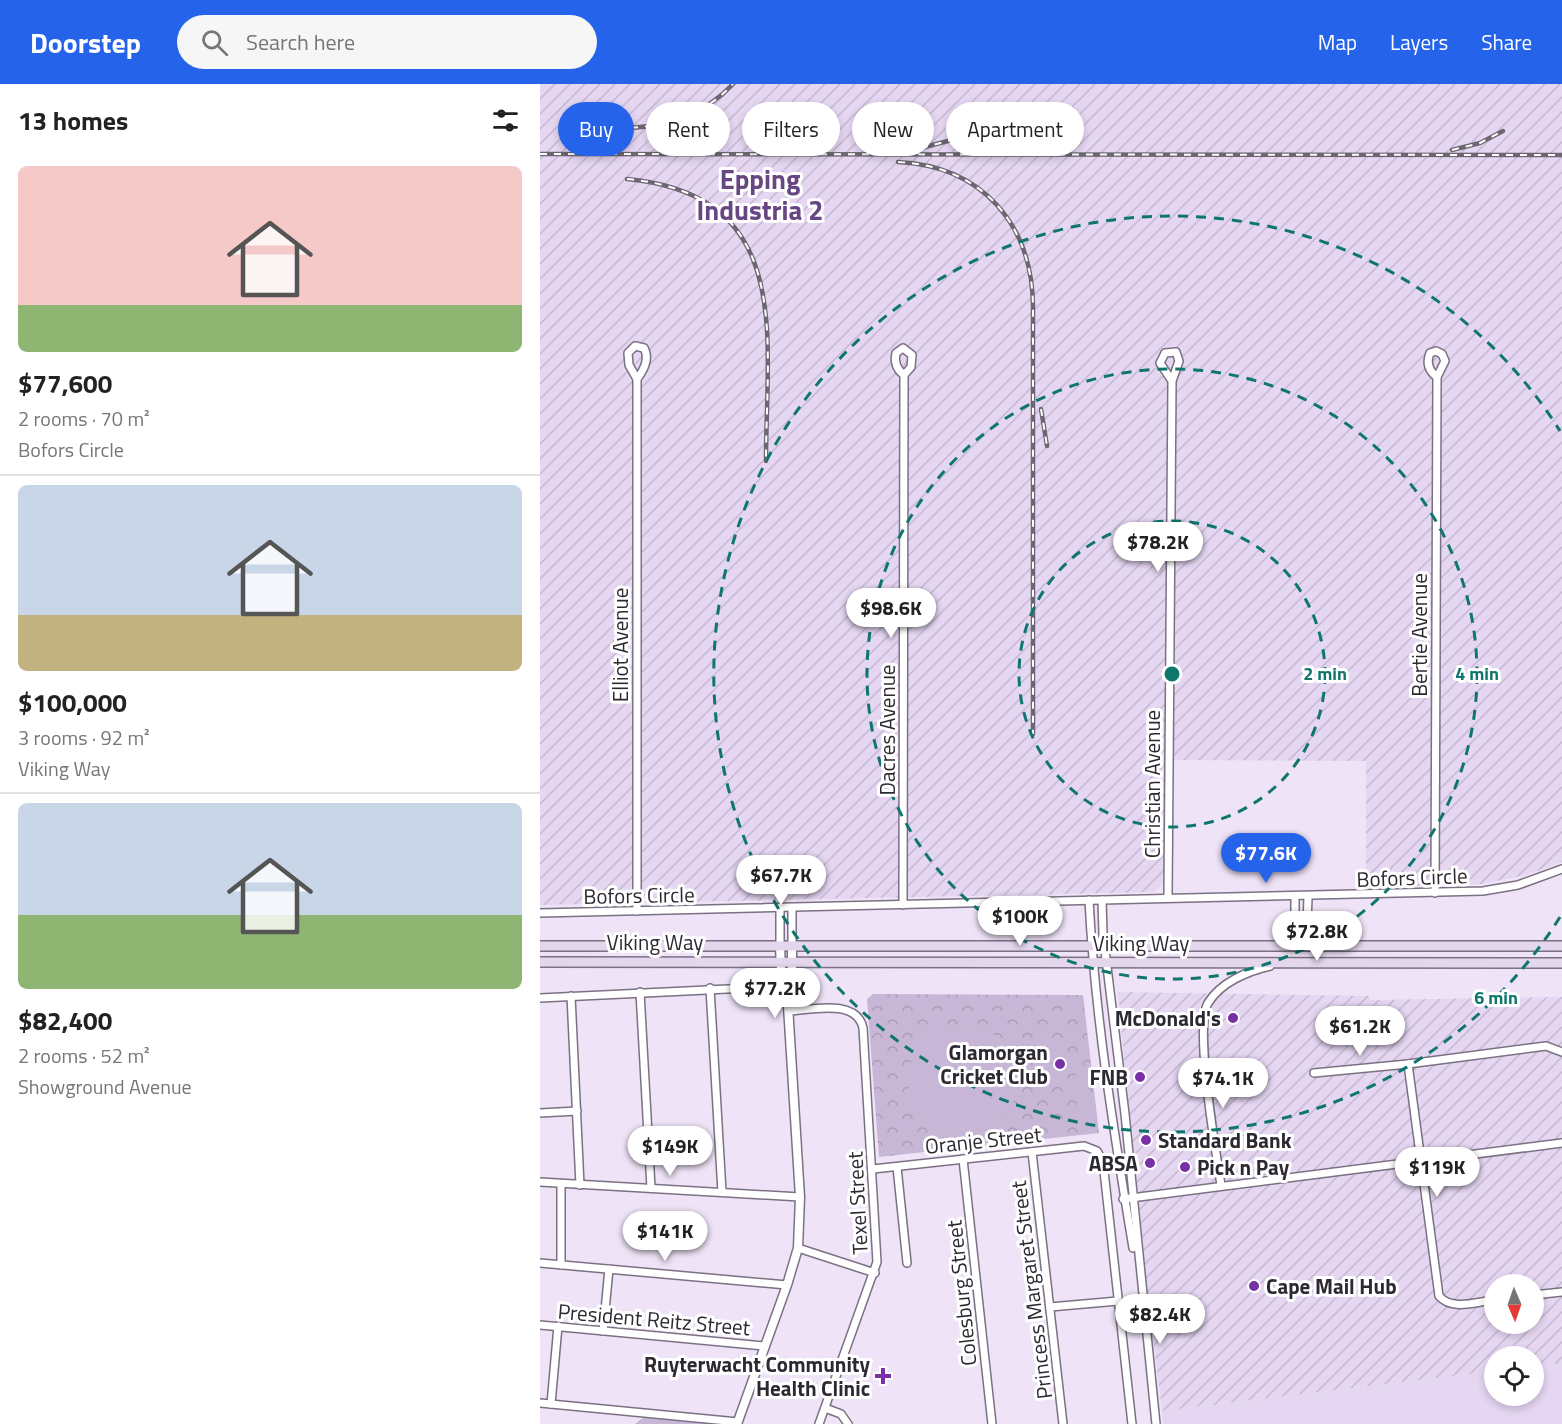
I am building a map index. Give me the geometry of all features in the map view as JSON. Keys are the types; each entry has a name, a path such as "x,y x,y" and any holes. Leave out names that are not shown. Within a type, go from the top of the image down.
{"main road":[{"name":"Viking Way","path":"540,946 1330,948 1562,946"},
{"name":"Viking Way","path":"540,962 1094,960 1562,963"}],"street":[{"name":"Dacres Avenue","path":"903,905 904,375"},
{"name":"Bertie Avenue","path":"1435,893 1437,377"},
{"name":"Elliot Avenue","path":"637,379 637,911"},
{"name":"Christian Avenue","path":"1168,898 1172,381"},
{"name":"Bofors Circle","path":"540,913 1435,893 1505,888 1562,869"},
{"path":"1274,948 1287,944 1294,938 1295,896"},
{"path":"1308,896 1310,935 1316,943 1330,948"},
{"path":"1089,900 1092,946 1123,1199 1140,1279"},
{"path":"1102,900 1155,1424"},
{"path":"540,1403 738,1423 798,1248 800,1197 787,988 780,946 780,908"},
{"path":"787,988 792,960 792,908"},
{"path":"762,909 772,915 781,927"},
{"path":"1221,1185 1204,1035 1204,1016 1209,1001 1223,987 1245,974 1287,961"},
{"path":"540,998 710,988 787,988"},
{"path":"710,988 722,1192"},
{"path":"640,992 651,1188"},
{"path":"571,996 580,1185"},
{"name":"Texel Street","path":"788,1011 846,1009 853,1011 860,1019 863,1028 878,1241 875,1273 819,1424"},
{"path":"1314,1073 1408,1064 1546,1046 1562,1052"},
{"path":"1408,1064 1438,1296 1446,1303 1455,1305 1484,1301"},
{"path":"540,1113 577,1111"},
{"path":"1123,1199 1562,1143"},
{"name":"Oranje Street","path":"873,1169 1084,1146 1097,1150 1103,1162 1118,1301"},
{"name":"Princess Margaret Street","path":"1032,1152 1063,1424"},
{"name":"Colesburg Street","path":"963,1159 992,1424"},
{"path":"897,1167 907,1263"},
{"path":"1131,1178 1144,1196"},
{"path":"540,1182 800,1197"},
{"path":"561,1184 561,1265"},
{"path":"798,1248 875,1273"},
{"path":"540,1263 787,1285"},
{"path":"603,1331 609,1269"},
{"path":"1544,1294 1562,1292"},
{"path":"1050,1307 1118,1301 1132,1424"},
{"name":"President Reitz Street","path":"540,1325 765,1346"},
{"path":"551,1404 558,1326"},
{"path":"825,1408 841,1414 848,1424"}],"shaded area":[{"path":"540,84 1562,84 1562,862 1526,875 1482,884 1366,887 1366,761 1164,760 1167,878 1155,892 540,905"},
{"path":"1118,992 1369,996 1369,1000 1562,997 1562,1363 1544,1365 1544,1346 1484,1346 1484,1372 1162,1411 1137,1207"},
{"path":"1562,1363 1562,1424 1163,1424 1162,1411 1484,1372 1484,1406 1544,1406 1544,1365"}],"green space":[{"path":"873,994 1083,995 1099,1133 879,1157 867,999"},
{"path":"963,1025 984,1029 1002,1041 1014,1059 1018,1080 1014,1101 1002,1119 984,1131 963,1135 942,1131 924,1119 912,1101 908,1080 912,1059 924,1041 942,1029"},
{"path":"1086,1069 1089,1092 1078,1093 1075,1070"},
{"path":"1091,1095 1094,1121 1079,1122 1076,1097"},
{"path":"644,1417 722,1424 635,1424"}],"railway":[{"path":"634,128 673,121 686,116 711,103 733,84"},
{"path":"1452,150 1480,143 1503,131"},
{"path":"934,145 946,142"},
{"path":"540,154 1562,155"},
{"path":"898,162 928,166 954,175 977,188 997,205 1012,225 1023,249 1030,276 1033,306 1033,734"},
{"path":"627,179 681,191 720,212 745,242 760,279 766,321 768,366 766,461"},
{"path":"1041,409 1047,446"}],"place":[{"name":"McDonald's","path":"1233,1018"},
{"name":"Glamorgan Cricket Club","path":"1060,1064"},
{"name":"FNB","path":"1140,1077"},
{"name":"Standard Bank","path":"1146,1140"},
{"name":"ABSA","path":"1150,1163"},
{"name":"Pick n Pay","path":"1185,1167"},
{"name":"Cape Mail Hub","path":"1254,1286"},
{"name":"Ruyterwacht Community Health Clinic","path":"883,1376"}],"district":[{"name":"Epping Industria 2","path":"760,194"}]}
